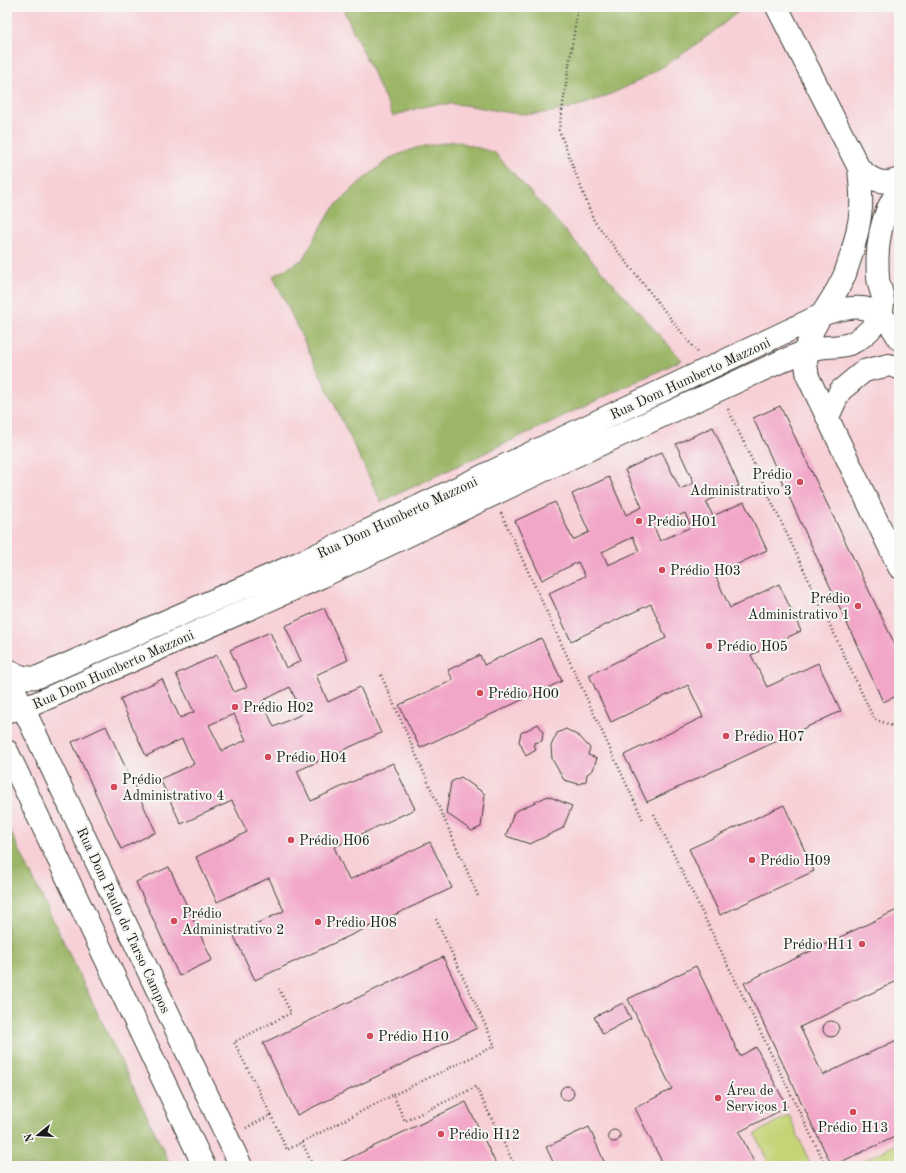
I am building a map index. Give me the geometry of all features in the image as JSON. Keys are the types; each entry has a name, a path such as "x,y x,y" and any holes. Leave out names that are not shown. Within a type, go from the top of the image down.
{"street":[{"path":"778,7 859,168 870,178 881,182 890,183 899,179"},
{"path":"859,168 861,208 856,239 845,273 835,296 819,316 810,335 806,351 805,365 808,377 899,567"},
{"path":"899,190 889,208 878,242 878,279 883,302 880,313 891,323 899,339"},
{"name":"Rua Dom Humberto Mazzoni","path":"7,669 16,675 26,678 38,677 310,558 819,316 839,309 860,308 880,313 874,326 865,335 851,344 806,351 784,360 493,495 321,577 15,710"},
{"path":"828,417 840,391 864,371 889,365 899,368"},
{"name":"Rua Dom Paulo de Tarso Campos","path":"7,674 15,710 179,1036 241,1166"},
{"path":"7,751 204,1166"},
{"path":"149,1051 179,1036"}],"path":[{"path":"578,7 559,130 594,222 709,368"},
{"path":"719,390 874,719 899,728"},
{"path":"493,495 643,820"},
{"path":"381,675 478,896"},
{"path":"654,814 826,1166"},
{"path":"280,989 291,1013 234,1042 287,1150 393,1095 495,1046 434,917"},
{"path":"393,1095 405,1121 476,1087 516,1166"},
{"path":"227,1138 271,1115"},
{"path":"302,1142 313,1166"}],"shaded area":[{"path":"7,7 899,7 899,1166 171,1166 7,824"}],"green space":[{"path":"342,7 741,7 740,10 718,28 667,64 640,80 611,94 582,105 553,112 524,114 503,112 472,106 440,104 422,107 393,116"},
{"path":"456,141 495,153 682,360 381,502 273,276 302,260 332,209 359,183 390,158 419,147"},
{"path":"7,824 171,1166 7,1166"},
{"path":"789,1115 811,1166 770,1166 755,1134"},
{"path":"899,1143 899,1166 854,1166"}],"building":[{"path":"780,406 899,653 899,695 883,702 753,418"},
{"path":"713,427 739,486 706,502 713,516 744,502 767,550 715,575 730,608 779,584 801,631 751,655 767,687 818,663 841,711 647,802 624,755 703,717 688,685 611,722 589,675 666,638 651,604 571,641 549,593 585,576 578,562 542,580 515,521 555,502 573,540 589,532 572,494 609,477 626,515 642,507 625,470 662,452 680,489 694,483 676,444","holes":["685,513 691,527 660,541 654,527","633,537 639,551 608,565 602,552"]},
{"path":"324,608 348,660 316,675 328,702 360,687 381,733 297,771 311,801 393,763 415,809 334,847 349,880 430,842 452,888 255,980 233,934 284,911 269,878 217,902 196,857 247,832 232,801 181,824 160,779 194,764 182,739 146,756 120,699 162,679 180,718 194,712 176,674 217,655 234,692 247,687 230,650 270,632 286,668 301,661 285,626","holes":["290,687 302,714 274,727 262,701","234,714 246,740 222,751 209,725"]},
{"name":"Prédio H00","path":"541,638 562,681 420,748 399,705 453,680 448,670 480,655 484,665"},
{"path":"538,724 543,731 542,741 534,743 536,750 526,756 519,741 521,733"},
{"name":"Prédio Administrativo 4","path":"106,726 156,832 121,849 72,742"},
{"path":"566,729 580,737 590,748 588,755 597,758 593,770 587,774 586,781 579,784 564,780 552,759 551,746 557,733"},
{"path":"461,777 485,794 481,827 472,831 446,813 451,782"},
{"path":"548,796 572,806 563,828 530,844 506,836 514,812"},
{"name":"Prédio H09","path":"784,805 814,871 720,915 689,849"},
{"name":"Prédio Administrativo 2","path":"169,867 212,960 179,976 136,882"},
{"path":"899,909 899,980 800,1027 823,1075 899,1039 899,1135 832,1166 744,983"},
{"name":"Prédio H10","path":"443,957 477,1028 297,1115 263,1043"},
{"path":"696,966 740,1056 756,1047 787,1107 739,1132 756,1166 664,1166 635,1108 672,1089 628,999"},
{"path":"623,1003 631,1019 603,1034 594,1017"},
{"path":"831,1021 837,1023 839,1029 837,1035 831,1037 825,1035 823,1029 825,1023"},
{"path":"567,1086 572,1088 574,1093 572,1098 567,1100 562,1098 560,1093 562,1088"},
{"name":"Prédio H12","path":"466,1102 497,1166 333,1166"},
{"path":"589,1127 606,1166 555,1166 546,1147"},
{"path":"614,1130 618,1132 620,1136 618,1140 614,1142 610,1140 608,1136 610,1132"}],"place":[{"name":"Prédio Administrativo 3","path":"800,482"},
{"name":"Prédio H01","path":"639,521"},
{"name":"Prédio H03","path":"662,570"},
{"name":"Prédio Administrativo 1","path":"858,606"},
{"name":"Prédio H05","path":"709,646"},
{"name":"Prédio H00","path":"480,693"},
{"name":"Prédio H02","path":"235,707"},
{"name":"Prédio H07","path":"726,736"},
{"name":"Prédio H04","path":"268,757"},
{"name":"Prédio Administrativo 4","path":"114,787"},
{"name":"Prédio H06","path":"291,840"},
{"name":"Prédio H09","path":"752,860"},
{"name":"Prédio Administrativo 2","path":"174,921"},
{"name":"Prédio H08","path":"318,922"},
{"name":"Prédio H11","path":"862,944"},
{"name":"Prédio H10","path":"370,1036"},
{"name":"Área de Serviços 1","path":"718,1098"},
{"name":"Prédio H13","path":"853,1112"},
{"name":"Prédio H12","path":"441,1134"}]}
